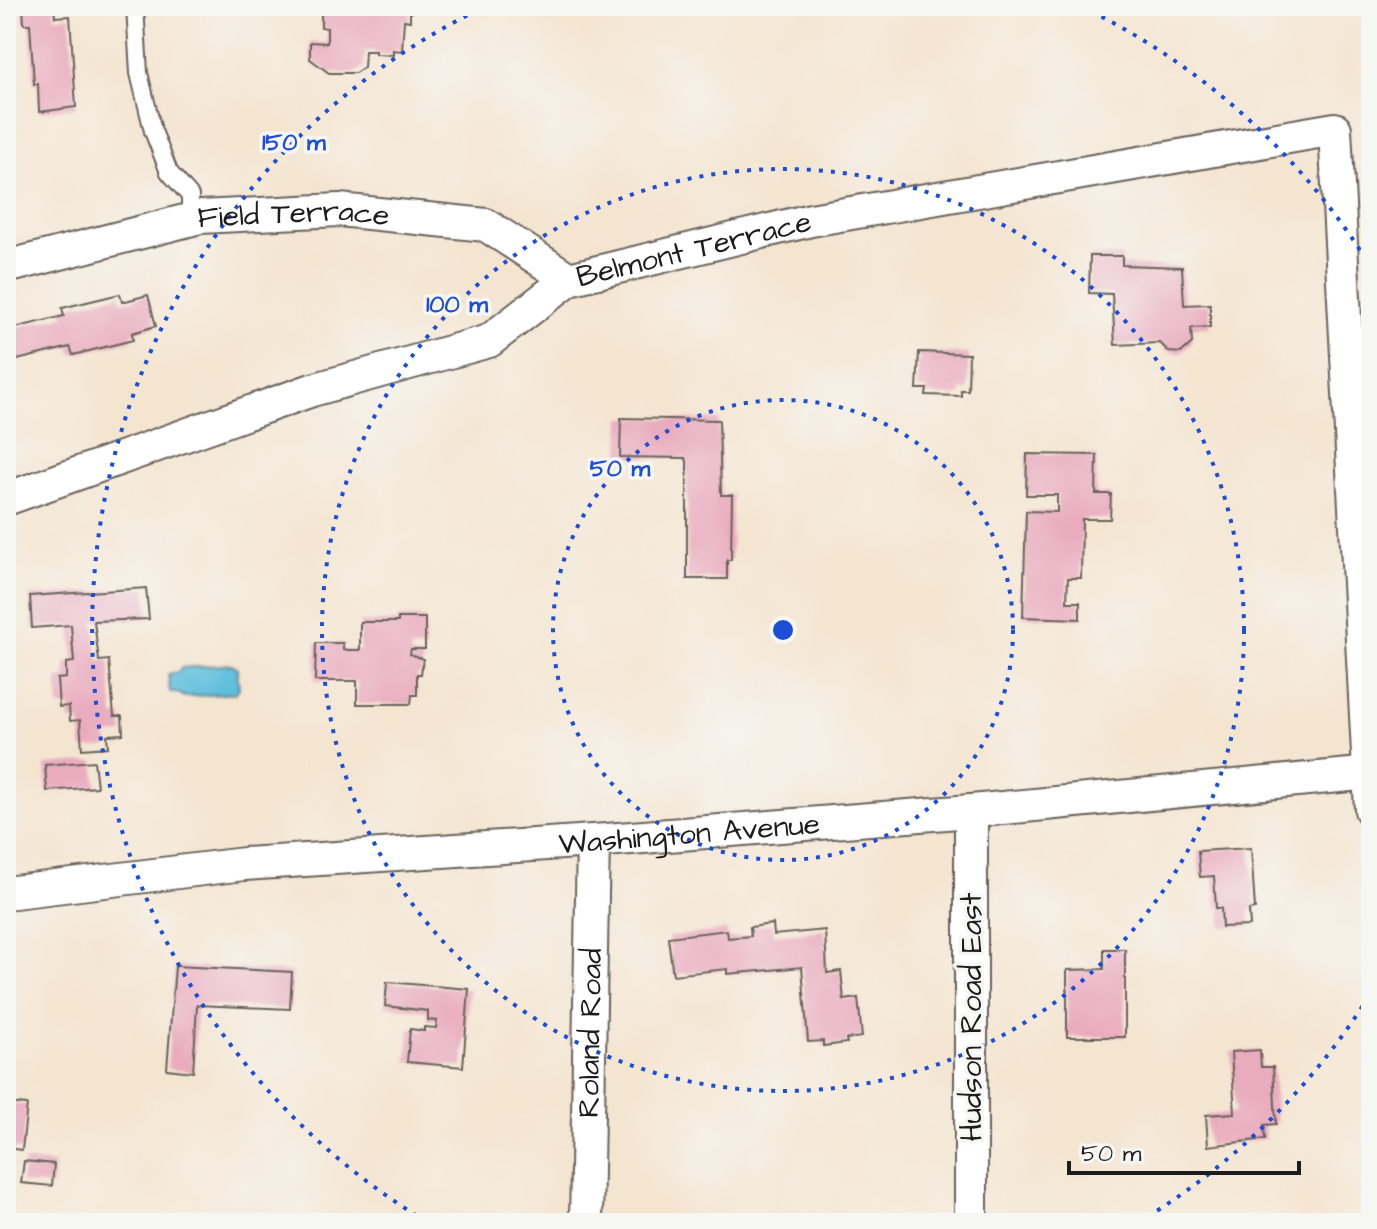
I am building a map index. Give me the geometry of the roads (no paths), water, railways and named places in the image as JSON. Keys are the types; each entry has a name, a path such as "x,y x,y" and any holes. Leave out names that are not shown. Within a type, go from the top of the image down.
{"street":[{"name":"Belmont Terrace","path":"6,499 312,390 489,341 569,279 811,220 1335,129 1370,773"},
{"name":"Field Terrace","path":"6,267 190,220 339,210 486,225 569,279"},
{"path":"1370,773 1371,810"},
{"name":"Washington Avenue","path":"6,893 244,864 593,841 971,811 1370,773"},
{"name":"Hudson Road East","path":"971,811 971,1223"},
{"name":"Roland Road","path":"586,1223 593,841"}],"lane":[{"path":"135,6 139,73 153,131 169,172 190,196 190,220"}],"water":[{"path":"232,664 237,668 239,688 235,693 184,697 170,692 168,674 181,668"}]}
